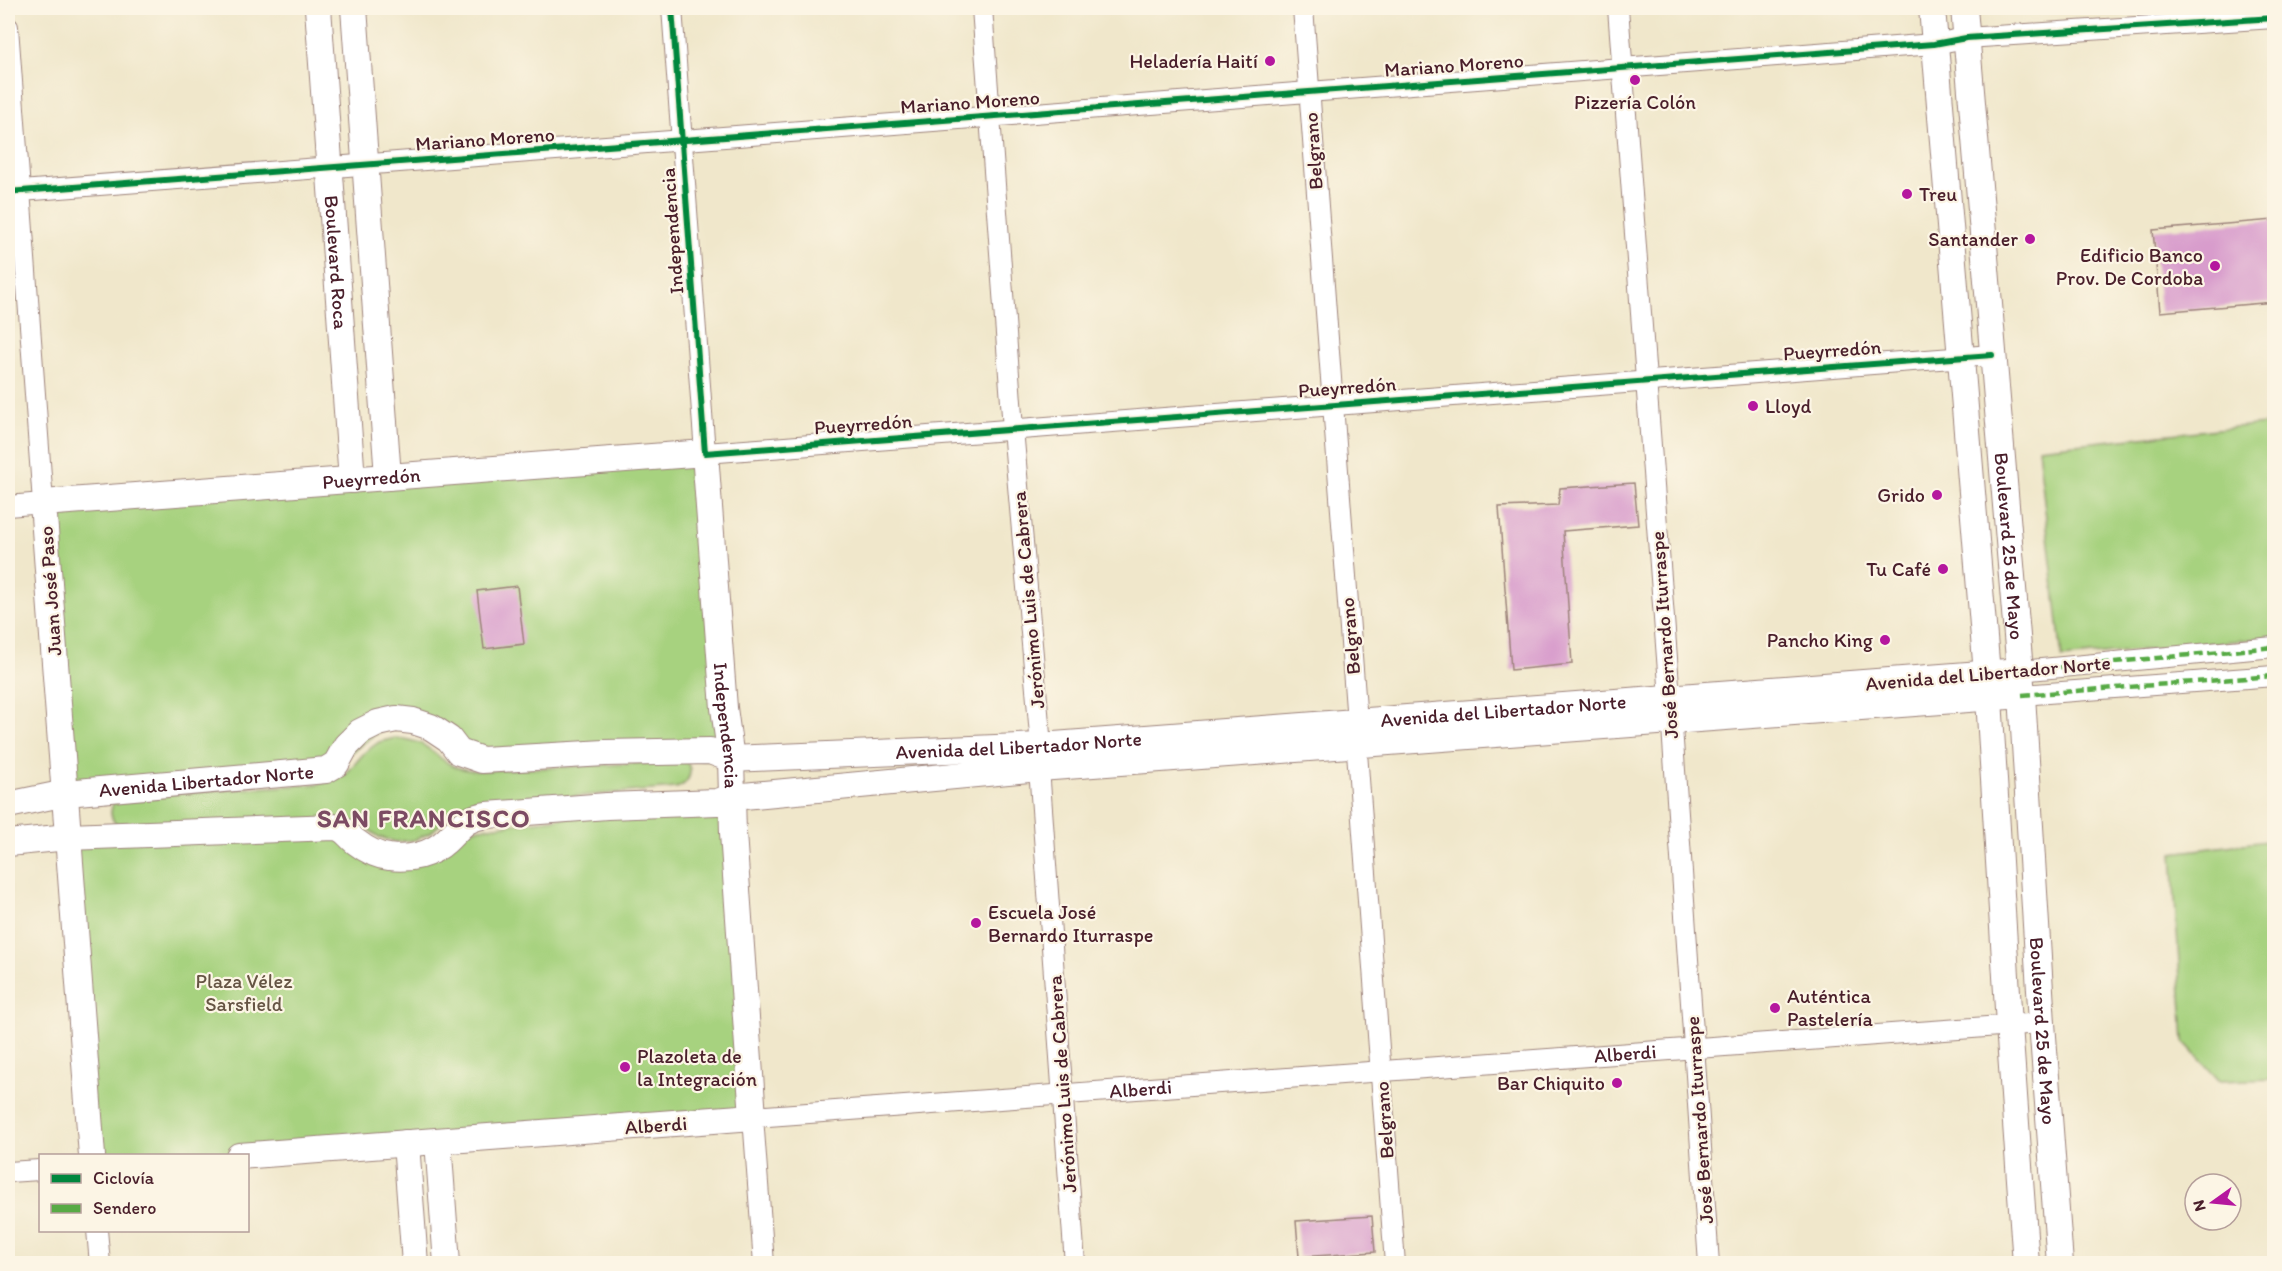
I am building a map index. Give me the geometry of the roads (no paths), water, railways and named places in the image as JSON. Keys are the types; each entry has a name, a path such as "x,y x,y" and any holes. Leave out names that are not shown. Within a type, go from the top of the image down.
{"main road":[{"name":"Boulevard Roca","path":"318,8 352,480"},
{"name":"Boulevard Roca","path":"354,8 388,477"},
{"name":"Boulevard 25 de Mayo","path":"1932,8 1989,698 2026,1263"},
{"name":"Boulevard 25 de Mayo","path":"1964,8 2021,683 2042,1023 2060,1263"},
{"name":"Pueyrredón","path":"43,503 705,453"},
{"name":"Independencia","path":"705,453 724,708 731,759 732,833 753,1118"},
{"name":"Juan José Paso","path":"43,503 92,1154"},
{"name":"Avenida del Libertador Norte","path":"1671,710 1986,673 2021,683"},
{"name":"Avenida del Libertador Norte","path":"733,797 1040,757 1671,710 1989,698 2021,683"},
{"name":"Avenida Libertador Norte","path":"8,806 66,793 326,770 336,764 346,746 360,732 378,723 396,720 413,720 431,727 449,739 459,752 483,760 605,753 710,751 731,759"},
{"name":"Avenida del Libertador Norte","path":"731,759 1040,757"},
{"path":"8,843 68,837 334,827 344,829 356,842 372,852 388,857 412,857 428,853 443,843 471,817 607,806 717,802 733,797"},
{"name":"Alberdi","path":"249,1154 753,1118"},
{"path":"438,1141 447,1263"},
{"path":"406,1143 415,1263"}],"street":[{"name":"Independencia","path":"672,8 705,453"},
{"name":"Jerónimo Luis de Cabrera","path":"982,8 1040,757 1075,1263"},
{"name":"Belgrano","path":"1302,8 1395,1263"},
{"name":"José Bernardo Iturraspe","path":"1618,8 1671,710 1709,1263"},
{"name":"Mariano Moreno","path":"14,192 1934,44 1966,38 2274,18"},
{"name":"Juan José Paso","path":"8,27 14,192 43,503"},
{"name":"Pueyrredón","path":"705,453 1992,355"},
{"name":"Pueyrredón","path":"8,506 43,503"},
{"name":"Avenida del Libertador Norte","path":"2021,683 2274,648"},
{"name":"Avenida del Libertador Norte","path":"2021,683 2274,676"},
{"name":"Alberdi","path":"753,1118 2042,1023"},
{"name":"Independencia","path":"753,1118 764,1263"},
{"path":"8,1172 39,1170"},
{"path":"97,1232 100,1263"}],"place":[{"name":"Heladería Haití","path":"1270,61"},
{"name":"Pizzería Colón","path":"1635,80"},
{"name":"Treu","path":"1907,194"},
{"name":"Santander","path":"2030,239"},
{"name":"Edificio Banco Prov. De Cordoba","path":"2215,266"},
{"name":"Lloyd","path":"1753,406"},
{"name":"Grido","path":"1937,495"},
{"name":"Tu Café","path":"1943,569"},
{"name":"Pancho King","path":"1885,640"},
{"name":"Escuela José Bernardo Iturraspe","path":"976,923"},
{"name":"Auténtica Pastelería","path":"1775,1008"},
{"name":"Plazoleta de la Integración","path":"625,1067"},
{"name":"Bar Chiquito","path":"1617,1083"}],"district":[{"name":"SAN FRANCISCO","path":"424,818"}],"park label":[{"name":"Plaza Vélez Sarsfield","path":"244,992"}]}
